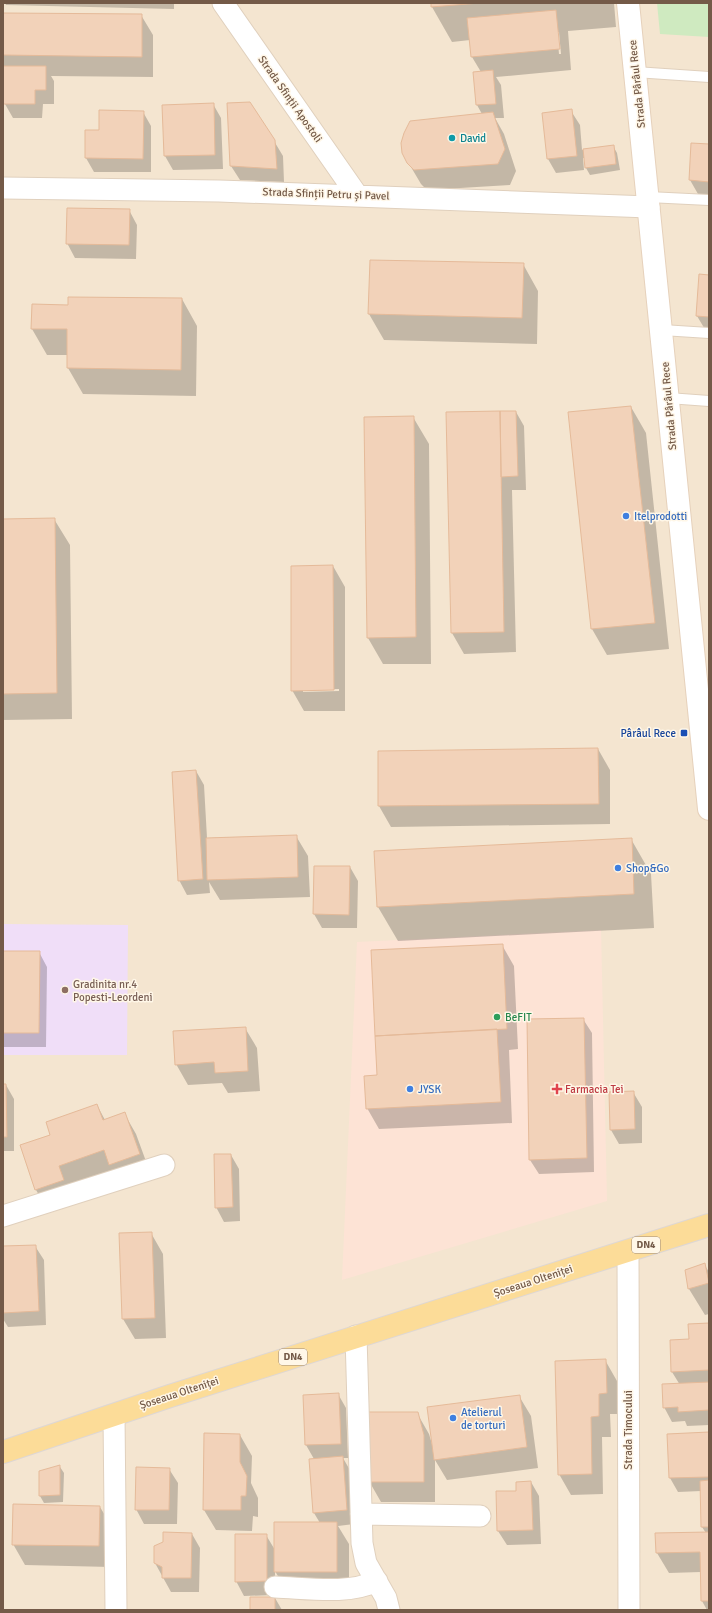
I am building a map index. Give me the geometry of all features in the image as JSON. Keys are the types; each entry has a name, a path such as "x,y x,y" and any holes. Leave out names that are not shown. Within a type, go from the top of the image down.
{"main road":[{"name":"Șoseaua Olteniței","path":"3,1452 356,1336 709,1225"}],"street":[{"name":"Strada Sfinții Apostoli","path":"223,3 357,195"},
{"name":"Strada Pârâul Rece","path":"628,3 709,809"},
{"name":"Strada Sfinții Petru și Pavel","path":"3,188 649,202"},
{"path":"3,1216 164,1165"},
{"name":"Strada Timocului","path":"628,1251 628,1610"},
{"path":"356,1336 362,1543 366,1563 386,1598 389,1610"},
{"path":"114,1415 116,1610"},
{"path":"361,1514 480,1516"},
{"path":"275,1587 352,1589 365,1586 376,1581"}],"lane":[{"path":"636,72 709,77"},
{"path":"649,202 709,200"},
{"path":"662,330 709,332"},
{"path":"668,398 709,401"}],"shaded area":[{"path":"3,3 709,3 709,1610 3,1610"},
{"name":"Gradinita nr.4 Popesti-Leordeni","path":"3,924 128,925 127,1055 3,1055"},
{"path":"601,930 607,1201 342,1280 357,942"}],"green space":[{"path":"657,3 709,3 709,37 660,34"}],"building":[{"path":"431,3 480,3 431,7"},
{"path":"556,10 560,49 471,57 467,18"},
{"path":"3,13 142,14 142,57 3,55"},
{"path":"3,66 46,66 46,90 35,90 35,104 3,104"},
{"path":"493,70 496,104 476,105 473,72"},
{"path":"250,102 275,140 277,169 230,166 227,103"},
{"path":"214,103 215,155 164,156 162,105"},
{"path":"572,109 577,156 547,159 542,113"},
{"path":"99,110 144,111 143,159 85,158 85,130 99,130"},
{"name":"David","path":"493,112 505,149 498,164 414,170 407,163 402,153 401,143 410,121"},
{"path":"691,143 709,144 709,182 689,180"},
{"path":"614,145 616,164 585,168 583,149"},
{"path":"67,208 130,209 129,245 66,244"},
{"path":"370,260 524,263 522,318 368,314"},
{"path":"699,274 709,275 709,317 696,316"},
{"path":"68,297 182,298 181,370 67,368 67,329 31,329 32,304 68,305"},
{"path":"631,406 655,623 591,629 568,412"},
{"path":"500,411 504,632 451,633 446,412"},
{"path":"500,411 516,411 518,476 501,477"},
{"path":"414,416 416,637 367,638 364,417"},
{"path":"55,518 57,693 3,694 3,519"},
{"path":"333,565 334,690 291,691 291,566"},
{"path":"598,748 599,804 378,806 378,751"},
{"path":"196,770 203,879 178,881 172,772"},
{"path":"297,835 298,877 207,880 206,838"},
{"path":"632,838 634,894 377,907 374,851"},
{"path":"314,866 350,866 349,915 313,914"},
{"path":"503,944 507,1029 375,1036 371,950"},
{"path":"3,951 40,951 39,1033 3,1033"},
{"name":"Farmacia Tei","path":"584,1018 587,1158 529,1160 527,1019"},
{"path":"246,1027 248,1071 215,1073 214,1062 175,1065 173,1031"},
{"path":"497,1029 501,1102 366,1109 364,1076 377,1075 375,1036"},
{"path":"3,1084 6,1084 7,1137 3,1137"},
{"path":"634,1091 635,1129 610,1130 609,1092"},
{"path":"97,1104 103,1120 125,1112 140,1154 109,1165 104,1150 59,1166 64,1180 35,1190 20,1145 50,1135 46,1122"},
{"path":"214,1154 231,1154 233,1207 215,1208"},
{"path":"152,1232 155,1318 122,1319 119,1233"},
{"path":"36,1245 39,1311 3,1313 3,1246"},
{"path":"705,1263 709,1283 688,1289 685,1270"},
{"path":"709,1323 709,1370 671,1372 670,1340 689,1339 688,1324"},
{"path":"606,1359 607,1393 599,1394 599,1416 591,1417 592,1474 558,1475 555,1361"},
{"path":"709,1382 709,1410 678,1412 678,1407 663,1408 662,1384"},
{"path":"339,1393 341,1444 305,1445 303,1395"},
{"path":"520,1395 527,1447 434,1460 427,1407"},
{"path":"368,1412 418,1412 424,1435 424,1482 368,1482"},
{"path":"709,1432 709,1477 669,1478 667,1434"},
{"path":"204,1433 240,1434 240,1462 247,1476 246,1496 241,1496 241,1510 203,1510"},
{"path":"343,1456 347,1510 313,1513 309,1459"},
{"path":"60,1465 60,1495 39,1496 39,1471"},
{"path":"136,1467 170,1468 169,1510 135,1510"},
{"path":"709,1480 709,1527 701,1527 700,1481"},
{"path":"531,1481 533,1530 497,1531 496,1491 516,1491 516,1482"},
{"path":"13,1504 100,1506 99,1546 12,1545"},
{"path":"274,1522 337,1522 337,1572 274,1572"},
{"path":"163,1532 192,1533 191,1578 162,1578 162,1567 154,1563 154,1546 163,1542"},
{"path":"709,1532 709,1601 701,1601 700,1552 656,1553 655,1533"},
{"path":"235,1534 267,1534 267,1581 235,1582"},
{"path":"250,1597 275,1597 275,1610 250,1610"}],"place":[{"name":"David","path":"452,138"},
{"name":"Itelprodotti","path":"626,516"},
{"name":"Pârâul Rece","path":"684,733"},
{"name":"Shop&Go","path":"618,868"},
{"name":"Gradinita nr.4 Popesti-Leordeni","path":"65,990"},
{"name":"BeFIT","path":"497,1017"},
{"name":"JYSK","path":"410,1089"},
{"name":"Farmacia Tei","path":"557,1089"},
{"name":"Atelierul de torturi","path":"453,1418"}]}
